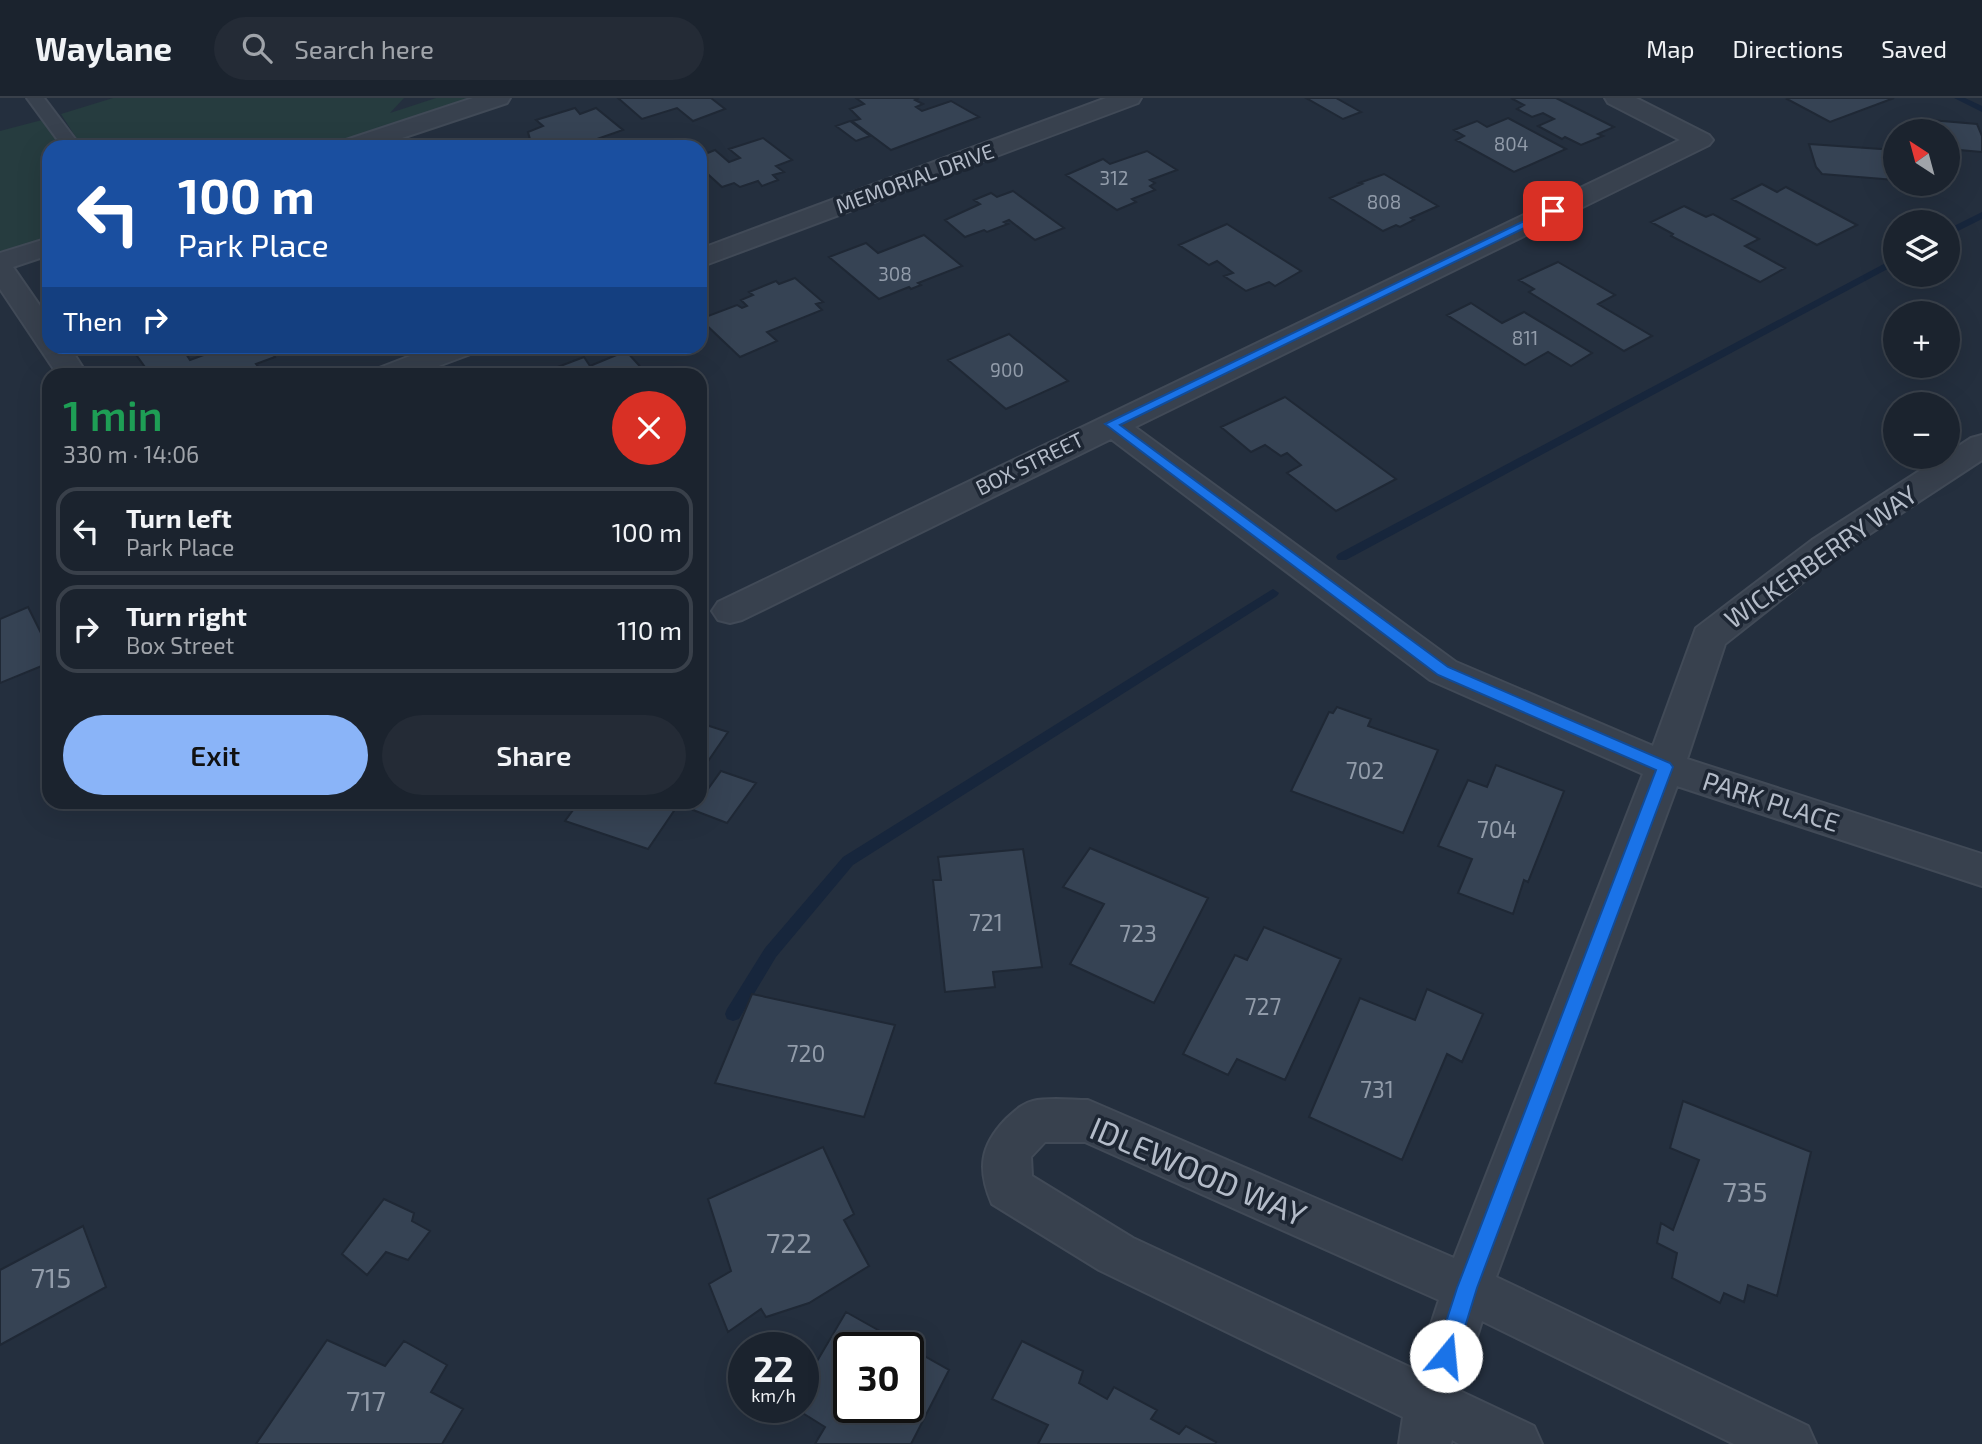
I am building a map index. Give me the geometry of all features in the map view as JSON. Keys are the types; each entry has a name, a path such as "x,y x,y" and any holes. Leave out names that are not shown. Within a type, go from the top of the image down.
{"street":[{"path":"370,140 498,98"},
{"path":"1049,98 1079,118"},
{"name":"MEMORIAL DRIVE","path":"707,256 1129,98"},
{"name":"BOX STREET","path":"730,611 1700,140 1617,98"},
{"path":"42,249 0,265 42,329"},
{"path":"406,368 444,354"},
{"name":"PARK PLACE","path":"1111,424 1443,671 1665,767 1982,870"},
{"name":"WICKERBERRY WAY","path":"1428,1423 1467,1288 1665,767 1709,637 1824,548 1982,445"},
{"name":"IDLEWOOD WAY","path":"1516,1444 1428,1423 1116,1254 1009,1188 1007,1150 1035,1121 1088,1121 1467,1288 1790,1444"}],"lane":[{"path":"35,98 67,140"}],"green space":[{"path":"113,98 404,98 390,113 436,98 479,98 351,140 78,140 61,114"},
{"path":"42,120 57,140 42,140 42,242 0,256 0,131"}],"building":[{"path":"618,98 711,98 725,109 693,121 677,108 642,119"},
{"path":"856,98 919,98 915,100 923,104 916,107 922,111 951,101 979,117 891,150 852,121 860,119 850,109 864,104"},
{"path":"1306,98 1336,98 1361,112 1343,119"},
{"path":"1511,98 1556,98 1614,127 1598,134 1603,136 1581,145 1565,137 1562,139 1538,126 1554,119 1543,113 1532,117 1517,109 1524,105"},
{"path":"1894,98 1830,122 1787,99"},
{"path":"575,108 580,114 596,108 623,130 594,140 530,140 528,132 543,126 536,120"},
{"path":"1508,118 1566,149 1514,172 1456,140 1464,136 1454,130 1477,121 1487,127"},
{"path":"850,121 870,136 856,141 836,126"},
{"path":"1960,123 1977,124 1982,136 1982,152 1960,150"},
{"path":"763,138 792,160 776,166 784,172 773,175 778,180 762,186 758,181 740,187 734,183 722,187 707,173 707,153 715,150 729,162 740,158 729,149"},
{"path":"1809,144 1883,149 1883,179 1822,174 1816,167"},
{"path":"1147,151 1177,170 1150,180 1155,183 1150,186 1155,190 1132,199 1136,202 1117,210 1066,175 1103,159 1110,164"},
{"path":"1384,174 1438,206 1411,218 1414,220 1400,227 1396,225 1383,231 1330,198"},
{"path":"1762,184 1777,192 1786,187 1857,225 1817,245 1732,199"},
{"path":"1013,191 1064,228 1035,240 1009,220 1004,222 1008,224 965,237 945,220 980,204 974,200 991,193 997,197"},
{"path":"1684,206 1706,217 1713,214 1759,239 1745,246 1785,268 1760,282 1671,236 1673,234 1651,222"},
{"path":"1227,224 1301,271 1275,286 1269,282 1246,291 1224,276 1233,273 1217,261 1209,265 1179,245"},
{"path":"924,235 962,266 918,283 921,285 911,289 909,287 879,299 829,257 866,243 878,253"},
{"path":"1558,262 1615,295 1598,304 1652,336 1624,351 1529,292 1534,289 1519,280"},
{"path":"795,278 823,302 816,304 822,310 767,332 777,341 740,357 707,326 707,316 737,305 742,308 747,306 741,300 753,295 749,292 776,281 779,284"},
{"path":"1471,303 1502,323 1524,312 1592,353 1571,366 1548,352 1525,365 1447,315"},
{"path":"1009,334 1068,381 1006,409 948,360"},
{"path":"136,354 186,354 190,360 206,354 273,354 275,357 256,364 259,368 146,368"},
{"path":"619,354 629,354 642,368 555,368 584,357 590,366"},
{"path":"1285,397 1396,479 1336,511 1287,473 1301,465 1287,453 1281,456 1265,445 1251,452 1221,427"},
{"path":"28,607 42,635 42,666 0,683 0,619"},
{"path":"1337,707 1371,719 1368,726 1438,750 1403,833 1291,791 1329,712 1333,713"},
{"path":"707,725 728,732 707,763"},
{"path":"1496,765 1564,791 1528,882 1524,880 1513,914 1458,893 1472,859 1438,846 1468,780 1487,787"},
{"path":"721,771 756,783 727,823 693,810 707,809 707,790"},
{"path":"574,809 675,809 648,849 565,821"},
{"path":"1090,848 1208,898 1154,1003 1070,964 1104,904 1063,887"},
{"path":"1023,849 1042,967 993,972 995,987 945,992 933,880 941,880 938,857"},
{"path":"1264,927 1341,959 1285,1080 1237,1059 1228,1075 1183,1054 1235,955 1247,960"},
{"path":"1427,989 1483,1014 1462,1062 1447,1054 1402,1160 1309,1117 1360,998 1415,1020"},
{"path":"752,994 895,1025 864,1117 715,1083"},
{"path":"1683,1101 1811,1152 1777,1296 1748,1285 1744,1302 1724,1293 1720,1303 1672,1278 1677,1253 1657,1243 1661,1223 1673,1230 1699,1160 1670,1148"},
{"path":"823,1147 854,1214 844,1220 869,1266 809,1303 766,1317 761,1309 728,1332 709,1284 731,1271 708,1199"},
{"path":"384,1199 414,1213 412,1221 430,1231 408,1260 386,1252 367,1275 342,1254"},
{"path":"83,1226 106,1287 0,1345 0,1270"},
{"path":"846,1312 882,1332 834,1332"},
{"path":"833,1334 833,1423 922,1423 911,1444 815,1444 825,1427 819,1423 819,1358"},
{"path":"327,1340 385,1366 404,1341 447,1365 431,1392 463,1409 442,1444 256,1444"},
{"path":"1022,1341 1083,1371 1079,1383 1107,1399 1114,1387 1157,1410 1151,1419 1179,1434 1186,1426 1216,1442 1215,1444 1038,1444 1048,1425 992,1399"},
{"path":"924,1356 949,1370 924,1419"}],"waterway":[{"path":"1958,98 1982,109"},
{"path":"1960,227 1982,215"},
{"path":"1342,557 1883,267"},
{"path":"733,1014 771,952 848,861 1273,593"}],"route":[{"path":"1446,1356 1467,1288 1665,767 1443,671 1111,424 1553,211"}]}
